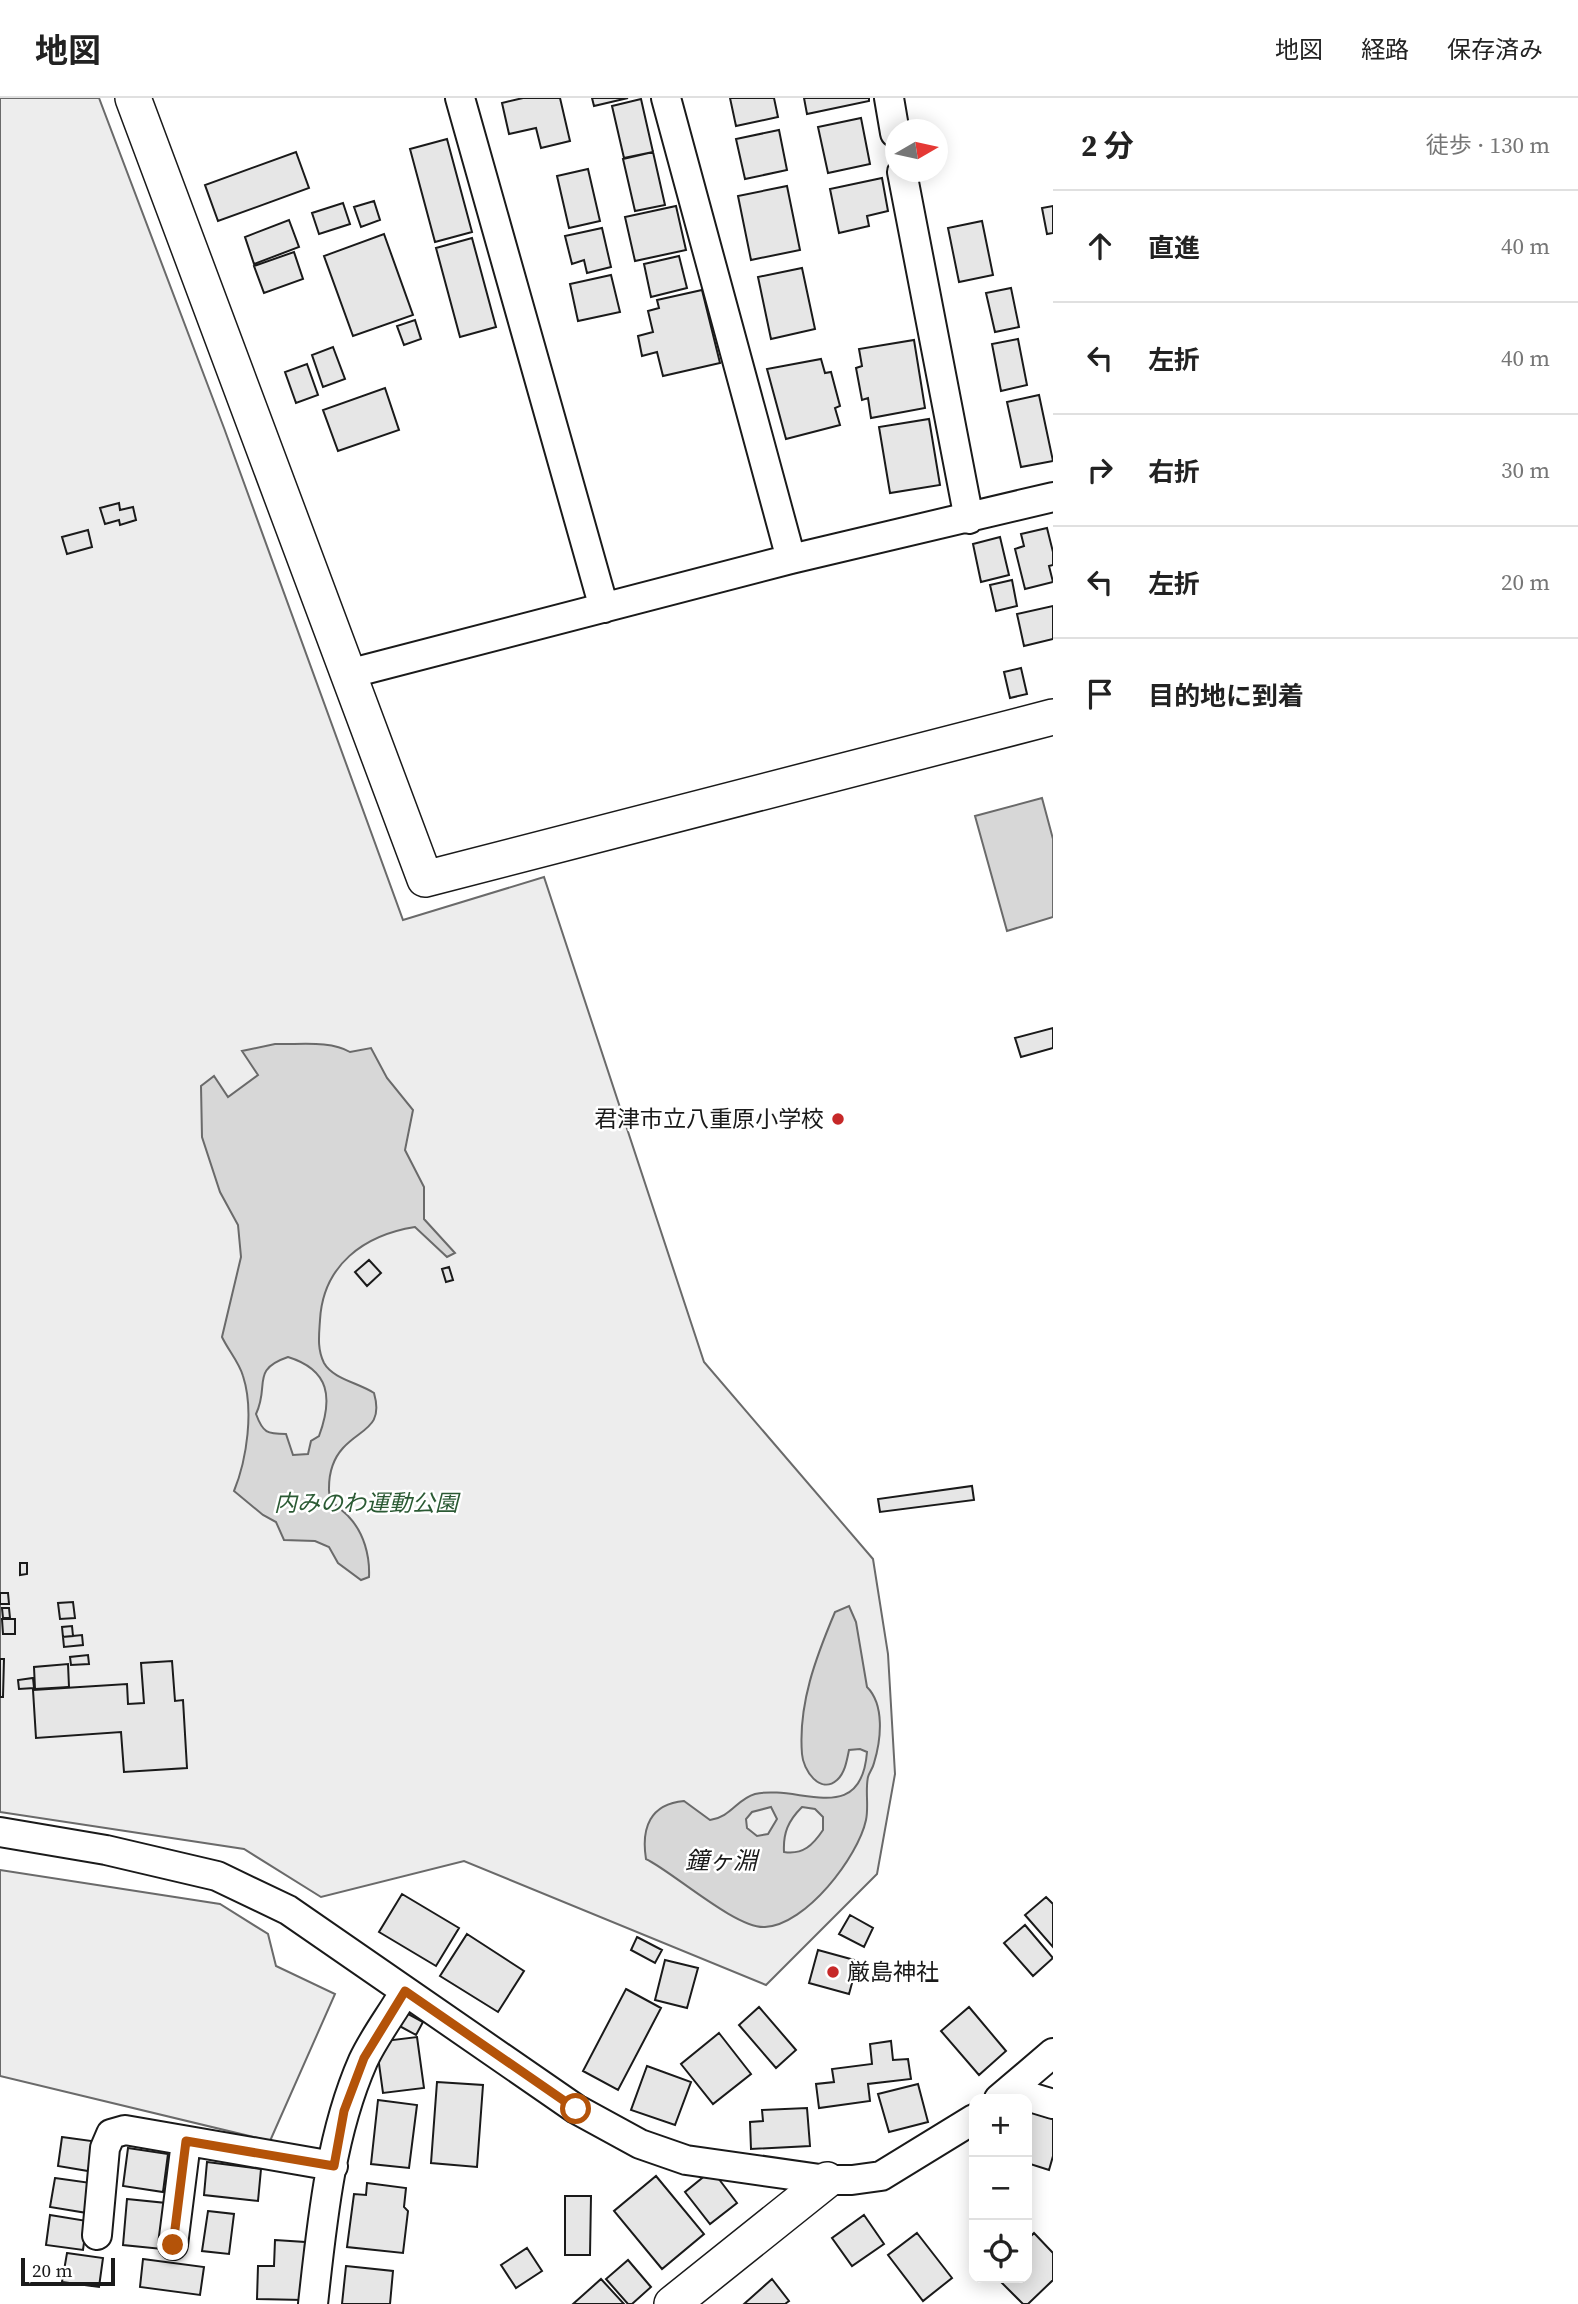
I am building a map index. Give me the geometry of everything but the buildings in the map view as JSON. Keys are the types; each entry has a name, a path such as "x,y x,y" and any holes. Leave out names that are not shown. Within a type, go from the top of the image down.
{"street":[{"path":"133,98 425,879 1053,717"},
{"path":"460,98 604,608"},
{"path":"666,98 791,559"},
{"path":"889,98 893,119"},
{"path":"904,182 969,519"},
{"path":"348,674 791,559 1053,497"},
{"path":"0,1832 115,1852 217,1876 288,1910 576,2109 640,2144 685,2160 827,2180 881,2176 969,2122"},
{"path":"313,2304 344,2111 364,2058 405,1991"},
{"path":"1005,2094 1053,2053"},
{"path":"1032,2100 1053,2104"},
{"path":"97,2235 105,2148 111,2134 125,2130 334,2166"},
{"path":"173,2245 186,2141"},
{"path":"672,2304 827,2180"}],"shaded area":[{"name":"内みのわ運動公園","path":"0,98 99,98 224,428 403,920 544,877 704,1362 873,1559 888,1654 895,1774 877,1874 766,1985 464,1861 321,1897 244,1849 0,1812"},
{"path":"0,1870 220,1904 268,1934 276,1966 335,1994 270,2141 0,2076"}],"water":[{"path":"1042,798 1053,839 1053,917 1007,931 975,816"},
{"path":"275,1044 324,1044 350,1052 371,1048 387,1078 413,1110 405,1150 424,1187 424,1219 455,1253 447,1257 415,1227 379,1237 363,1245 338,1269 329,1283 323,1301 319,1342 324,1363 340,1377 374,1393 376,1405 373,1421 343,1448 337,1457 329,1482 331,1498 354,1523 365,1545 369,1577 361,1580 338,1563 329,1547 315,1541 284,1540 276,1522 234,1491 245,1450 248,1404 241,1371 222,1337 241,1257 238,1225 220,1192 202,1137 201,1086 214,1076 228,1097 258,1075 242,1051","holes":["288,1357 313,1369 320,1378 324,1387 326,1409 319,1436 311,1441 308,1454 293,1455 286,1434 266,1431 256,1414 263,1380 269,1367"]},
{"name":"鐘ヶ淵","path":"849,1606 856,1622 867,1687 873,1694 879,1713 878,1744 867,1782 866,1820 853,1852 828,1887 813,1902 781,1923 765,1927 753,1925 722,1910 646,1859 647,1828 656,1812 672,1803 684,1801 710,1820 723,1815 755,1794 772,1792 825,1798 841,1796 853,1789 862,1775 867,1752 860,1749 849,1750 840,1777 831,1784 824,1785 809,1773 802,1754 801,1735 810,1681 835,1612","holes":["771,1807 777,1819 768,1834 757,1836 747,1828 746,1819 752,1812","802,1807 815,1809 823,1817 823,1830 807,1848 797,1852 784,1852 787,1828"]}],"place":[{"name":"君津市立八重原小学校","path":"838,1119"},
{"name":"厳島神社","path":"833,1972"}],"route":[{"path":"173,2245 186,2141 334,2166 344,2111 364,2058 405,1991 576,2109"}]}
